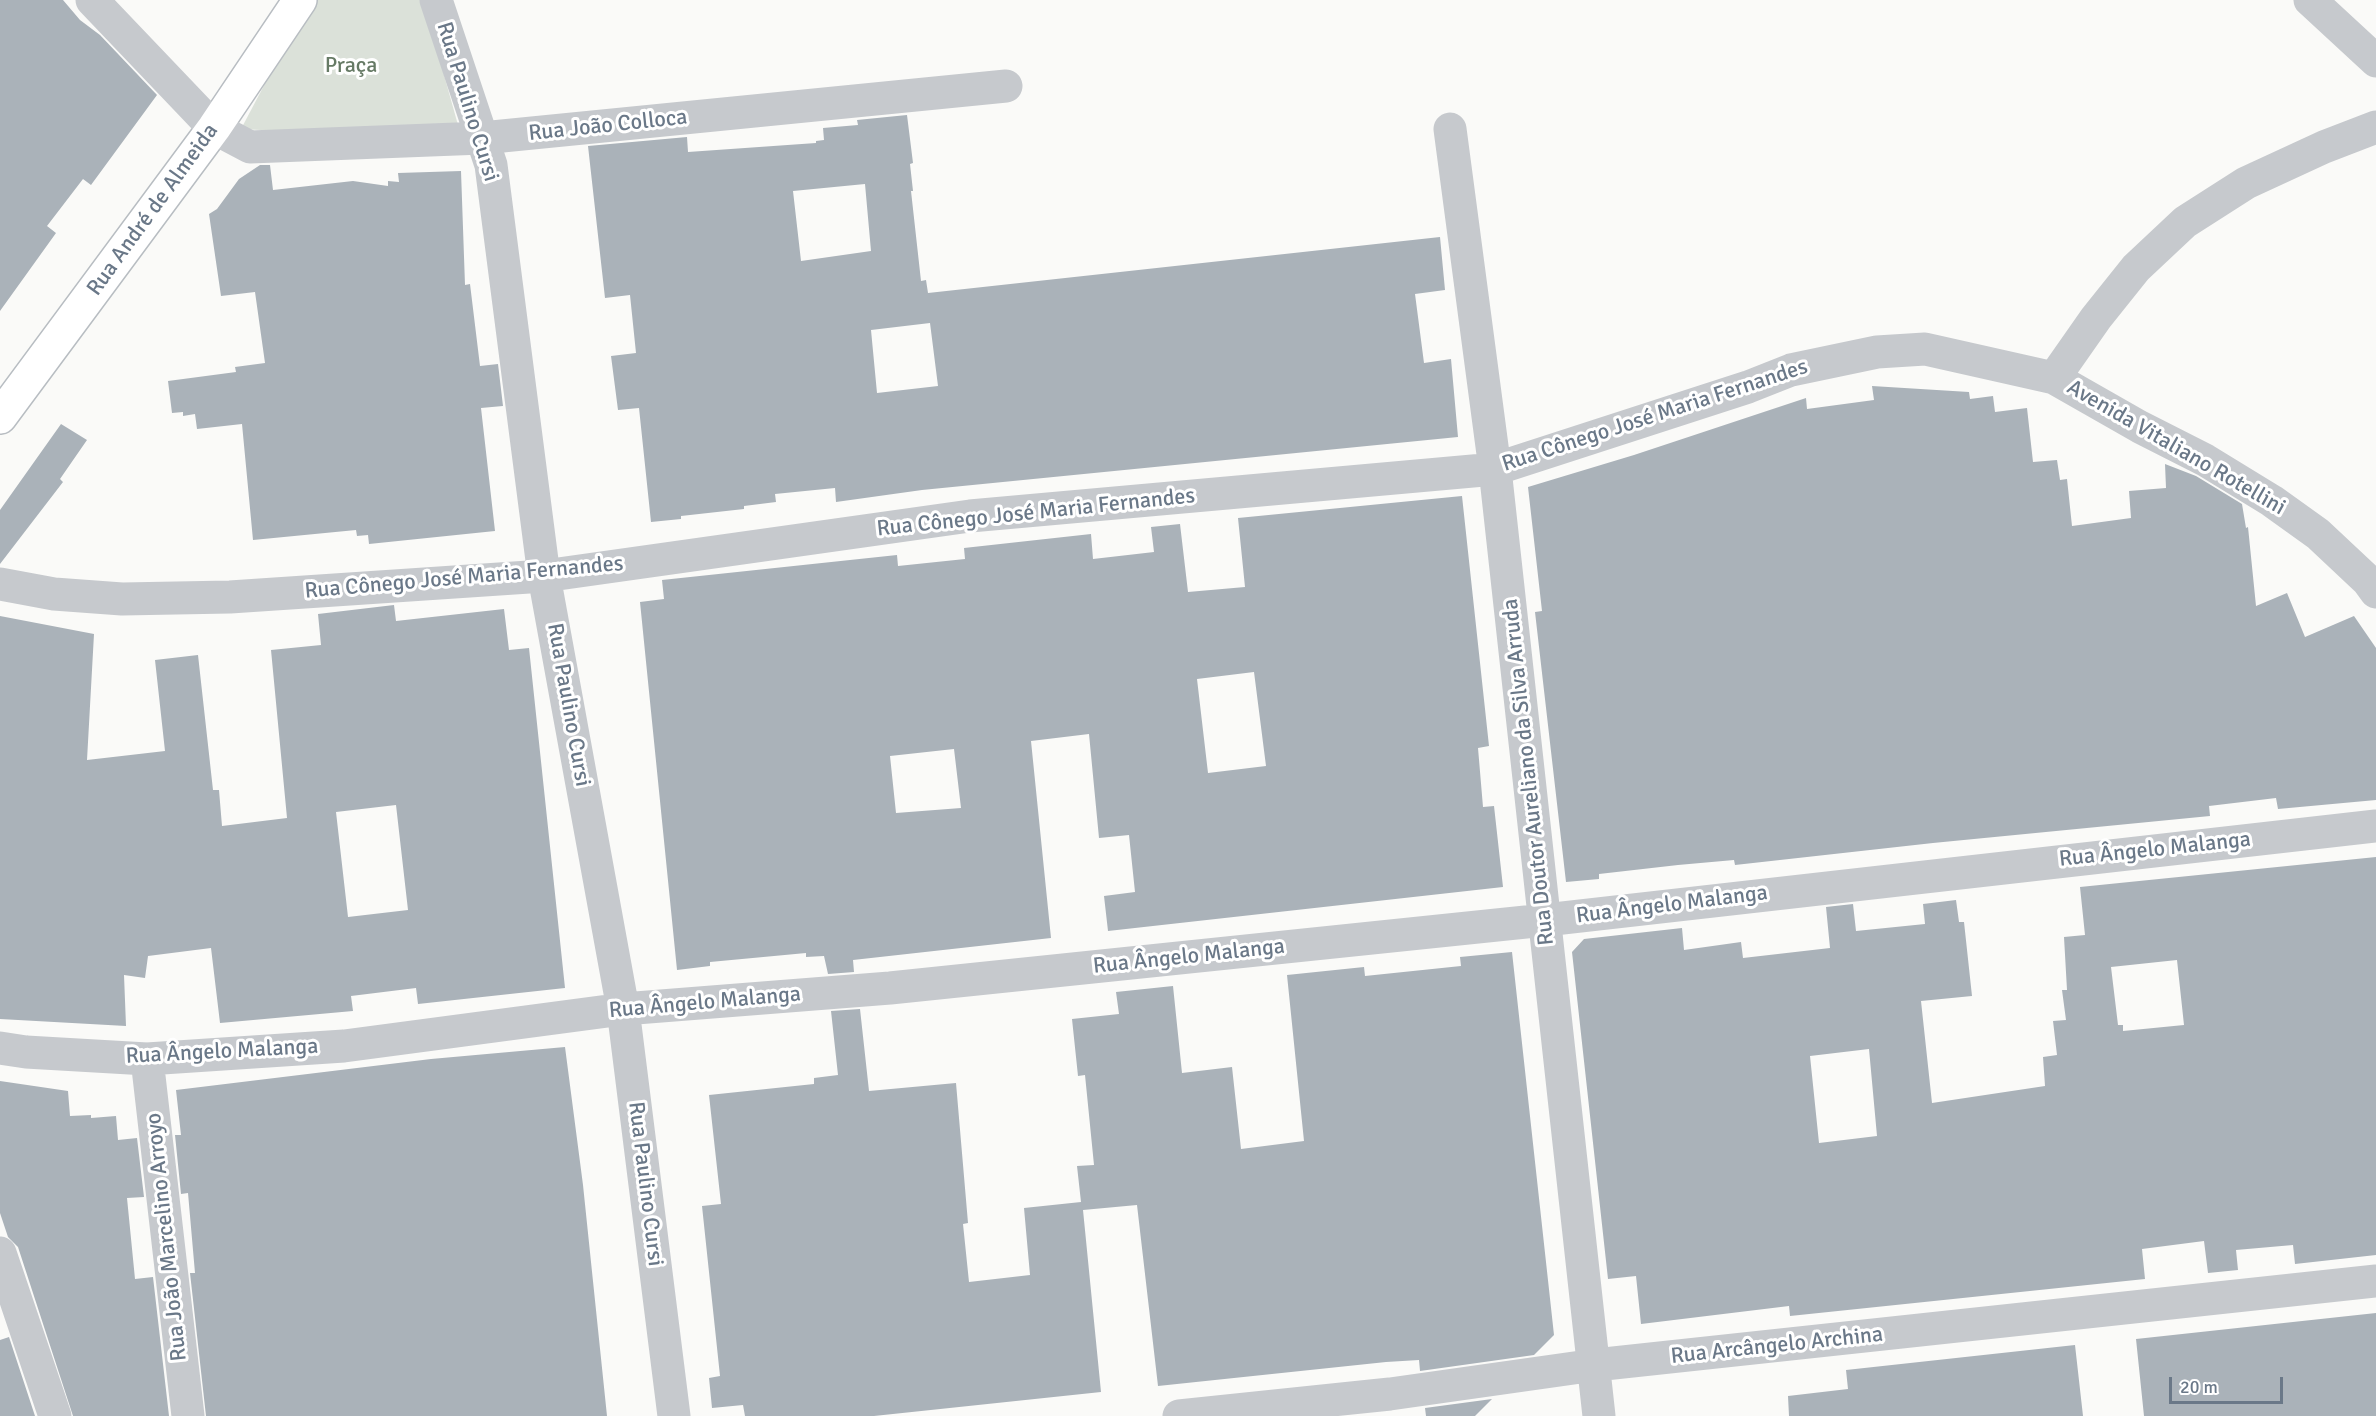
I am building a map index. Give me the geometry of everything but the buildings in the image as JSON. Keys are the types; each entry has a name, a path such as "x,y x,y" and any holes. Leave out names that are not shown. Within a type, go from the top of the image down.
{"main road":[{"name":"Rua André de Almeida","path":"0,417 214,128 300,0"}],"street":[{"name":"Rua João Colloca","path":"92,0 214,128 250,147 483,138 1006,86"},
{"name":"Rua Paulino Cursi","path":"436,0 491,165 544,576 623,1009 674,1416"},
{"path":"2310,0 2376,61"},
{"path":"2054,378 2096,318 2136,267 2185,222 2246,183 2324,147 2376,127"},
{"name":"Rua Doutor Aureliano da Silva Arruda","path":"1450,129 1495,469 1599,1416"},
{"name":"Rua Cônego José Maria Fernandes","path":"0,584 54,594 132,599 230,597 544,576 970,516 1495,469 1748,387 1791,370 1877,352 1925,349 2054,378"},
{"name":"Avenida Vitaliano Rotellini","path":"2054,378 2140,427 2205,460 2271,501 2318,534 2368,581 2376,592"},
{"name":"Rua Ângelo Malanga","path":"0,1048 26,1052 147,1059 344,1046 623,1009 890,988 1545,920 2376,826"},
{"name":"Rua João Marcelino Arroyo","path":"147,1059 188,1416"},
{"path":"0,1253 55,1416"},
{"name":"Rua Arcângelo Archina","path":"1179,1416 1390,1394 1595,1365 2376,1281"}],"green space":[{"name":"Praça","path":"312,0 423,0 458,125 318,133 241,129"}]}
